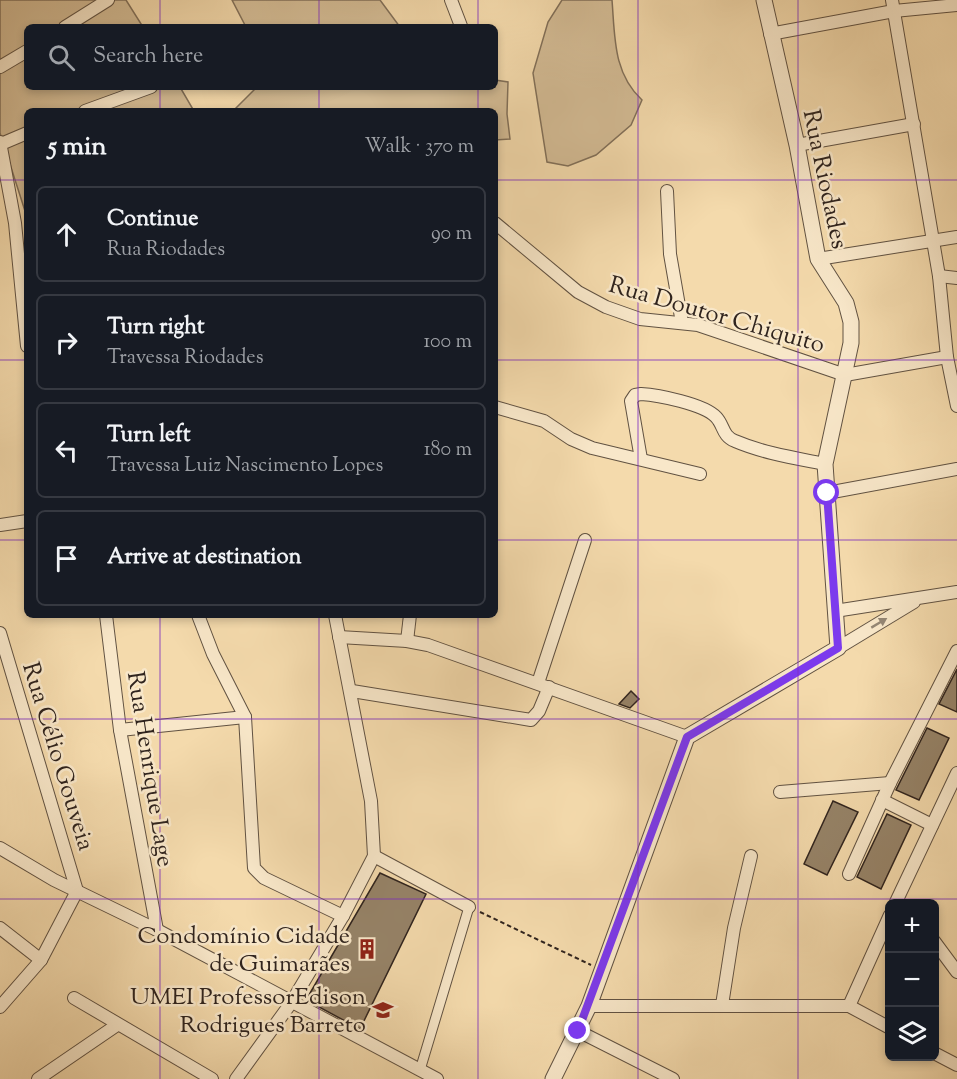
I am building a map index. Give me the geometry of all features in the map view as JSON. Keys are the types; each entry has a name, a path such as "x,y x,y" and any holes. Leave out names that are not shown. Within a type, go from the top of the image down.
{"street":[{"path":"70,24 108,0"},
{"path":"451,0 460,24"},
{"name":"Rua Riodades","path":"764,0 797,145 818,259 846,303 851,322 851,343 825,464 838,648"},
{"path":"770,34 893,6 957,5"},
{"path":"893,6 939,276 947,357 956,387 957,406"},
{"path":"0,67 24,53"},
{"path":"93,108 143,90"},
{"path":"797,145 914,124"},
{"path":"24,134 0,143 15,223 24,309"},
{"path":"667,190 670,254 682,323"},
{"path":"15,223 24,219"},
{"name":"Rua Doutor Chiquito","path":"498,225 578,292 640,319 698,325 845,375"},
{"path":"818,259 957,237"},
{"path":"939,276 957,278"},
{"path":"845,375 947,357"},
{"path":"641,459 631,401 635,395 641,394 679,401 710,412 716,416 724,433 735,441 771,453 825,464"},
{"path":"498,408 544,421 571,439 592,448 700,474"},
{"path":"827,493 957,469"},
{"path":"0,525 24,521"},
{"path":"352,691 531,720 539,711 543,685 585,540"},
{"path":"835,611 957,592"},
{"path":"552,1079 589,1006 687,737 920,598"},
{"name":"Rua Henrique Lage","path":"106,618 120,730 157,930"},
{"path":"199,618 213,654 245,717 254,868 264,878 343,916"},
{"path":"236,1079 291,1003 343,916 374,856 371,801 352,691 336,618"},
{"path":"407,641 411,618"},
{"name":"Rua Célio Gouveia","path":"0,633 77,891"},
{"path":"339,637 407,641 428,645 687,737"},
{"path":"849,874 890,783 957,651"},
{"path":"120,730 245,717"},
{"path":"897,899 957,773"},
{"path":"780,792 890,783"},
{"path":"882,800 932,825"},
{"path":"0,848 77,891 157,930 437,1079"},
{"path":"374,856 469,907 420,1070"},
{"path":"722,1005 734,928 751,856"},
{"path":"0,1007 41,960 77,891"},
{"path":"849,1006 885,926"},
{"path":"0,928 41,960"},
{"path":"939,948 957,972"},
{"path":"74,998 212,1079"},
{"path":"589,1006 849,1006 885,1025"},
{"path":"38,1079 117,1025"},
{"path":"578,1031 673,1079"},
{"path":"939,1056 957,1065"}],"path":[{"path":"469,907 602,971"}],"shaded area":[{"path":"0,0 126,0 141,24 24,24 24,90 182,90 192,108 24,108 24,208 0,133"},
{"path":"232,0 380,0 398,24 244,24"},
{"path":"562,0 612,0 617,54 626,78 642,100 631,125 596,155 568,166 547,162 533,73 548,22"},
{"path":"498,80 508,82 507,114 510,139 498,140 498,108 236,108 254,90 498,90"}],"building":[{"path":"957,669 957,712 939,704"},
{"path":"631,691 639,699 630,708 619,704"},
{"path":"927,728 949,738 919,800 896,790"},
{"path":"833,801 858,812 827,875 804,864"},
{"path":"887,814 911,825 881,889 857,877"},
{"name":"Condomínio Cidade de Guimarães","path":"380,873 426,894 360,1029 306,1000"}],"place":[{"name":"Condomínio Cidade de Guimarães","path":"367,949"},
{"name":"UMEI ProfessorEdison Rodrigues Barreto","path":"383,1010"}],"route":[{"path":"578,1031 687,737 838,648 827,493"}]}
